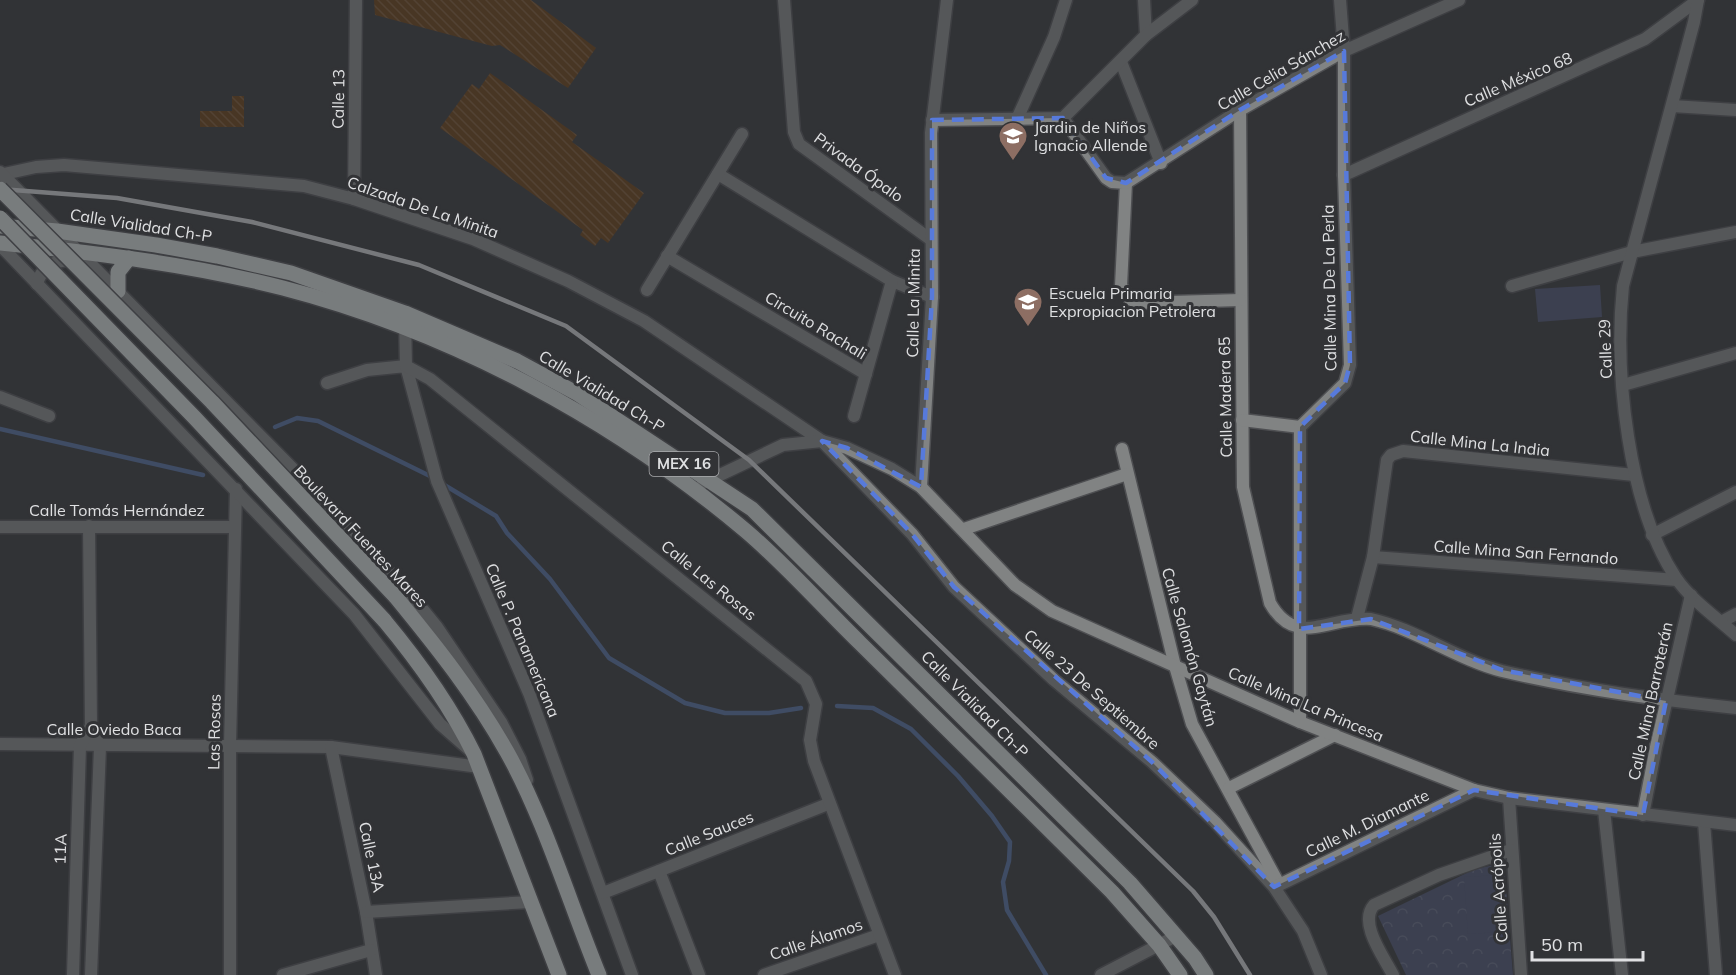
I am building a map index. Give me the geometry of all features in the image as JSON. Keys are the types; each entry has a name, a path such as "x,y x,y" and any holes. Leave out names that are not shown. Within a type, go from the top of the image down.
{"main road":[{"name":"Boulevard Fuentes Mares","path":"0,189 212,402 395,596 452,666 507,752 527,793 598,975"},
{"path":"0,218 194,417 384,620 416,658 445,701 477,761 559,975"},
{"name":"Calle Vialidad Ch-P","path":"0,226 57,231 217,256 291,273 405,321 517,361 630,426 752,509 1131,883 1206,975"},
{"name":"Calle Vialidad Ch-P","path":"0,244 78,251 219,273 405,321 496,367 585,417 657,463 756,541 1112,892 1159,945 1180,975"},
{"path":"118,291 118,272 129,258"}],"street":[{"name":"Calle 13","path":"354,199 356,0"},
{"name":"Privada Ópalo","path":"784,0 794,132 799,144 930,239"},
{"name":"Calle La Minita","path":"921,486 932,297 930,239 932,120 947,0"},
{"path":"1017,119 1054,37 1066,0"},
{"path":"1144,0 1146,35"},
{"path":"932,120 1063,118 1146,35 1192,0"},
{"name":"Calle Mina De La Perla","path":"1300,427 1345,383 1349,375 1344,175 1344,51 1340,0"},
{"name":"Calle Celia Sánchez","path":"1126,183 1240,110 1344,51 1459,0"},
{"name":"Calle 29","path":"1698,0 1623,286 1618,328 1634,475 1652,535 1677,580 1736,635"},
{"name":"Calle México 68","path":"1344,175 1645,39 1698,0"},
{"path":"1121,62 1161,162"},
{"path":"1672,106 1736,110"},
{"name":"Calle Madera 65","path":"1240,110 1240,300 1244,487 1270,603 1286,624 1299,629"},
{"path":"1063,118 1106,178 1112,182 1126,183 1121,286 1130,299 1137,303 1240,300"},
{"path":"646,290 742,134"},
{"name":"Calzada De La Minita","path":"1,173 36,167 93,167 304,186 354,199 473,239 568,281 644,321 822,441 847,448 892,469 921,486"},
{"path":"1,173 360,538 437,627 513,744 525,771 527,793"},
{"path":"718,174 891,281 932,297"},
{"path":"1512,286 1632,252 1736,232"},
{"path":"0,244 354,614 440,724 477,761"},
{"name":"Circuito Rachali","path":"667,256 866,374 891,281"},
{"path":"37,284 43,271 56,262 79,260 89,262"},
{"name":"Calle P. Panamericana","path":"405,321 406,366 438,481 529,693 632,975"},
{"path":"1623,385 1736,354"},
{"path":"327,383 367,370 406,366"},
{"name":"Calle Las Rosas","path":"406,366 430,379 801,675 815,698 810,740 828,804 896,975"},
{"path":"854,416 866,374"},
{"path":"0,397 49,416"},
{"path":"1242,420 1300,427 1300,722"},
{"name":"Calzada De La Minita","path":"693,491 707,480 774,448 822,441"},
{"name":"Calle 23 De Septiembre","path":"822,441 912,534 954,587 1054,680 1152,762 1276,885 1303,931 1321,975"},
{"name":"Calle Salomón Gaytán","path":"1122,449 1175,666 1192,724 1229,789 1276,885"},
{"name":"Calle Mina La India","path":"1357,618 1373,557 1387,460 1396,452 1634,475"},
{"path":"964,529 1127,474"},
{"name":"Calle Mina La Princesa","path":"921,486 1015,585 1035,601 1300,722 1474,790 1509,798 1736,825"},
{"name":"Las Rosas","path":"230,975 230,745 236,489"},
{"path":"1652,535 1736,492"},
{"name":"11A","path":"89,526 91,726 100,747"},
{"name":"Calle Tomás Hernández","path":"0,527 234,527"},
{"name":"Calle Mina San Fernando","path":"1373,557 1677,580"},
{"name":"Calle Mina Barroterán","path":"1643,815 1666,700 1691,595"},
{"path":"1721,622 1736,614"},
{"path":"1299,629 1357,618 1382,622 1471,661 1502,670 1666,700 1736,708"},
{"name":"11A","path":"73,975 80,746 91,726"},
{"path":"1229,789 1335,735"},
{"name":"Calle Oviedo Baca","path":"0,744 100,747 230,745 331,747 477,761"},
{"path":"91,975 100,747"},
{"name":"Calle 13A","path":"331,747 366,912 376,975"},
{"name":"Calle M. Diamante","path":"1276,885 1474,790"},
{"name":"Calle Acrópolis","path":"1509,798 1521,975"},
{"name":"Calle Sauces","path":"603,893 828,804"},
{"path":"1604,810 1622,975"},
{"path":"1704,822 1716,975"},
{"path":"1393,975 1367,919 1374,905 1439,875 1511,850"},
{"path":"659,871 699,975"},
{"path":"366,912 530,902"},
{"name":"Calle Álamos","path":"764,975 879,935"},
{"path":"1101,975 1176,936"},
{"path":"283,975 371,950"}],"highlighted area":[{"path":"1344,51 1350,365 1345,383 1300,427 1299,629 1371,619 1502,670 1666,701 1643,815 1474,790 1274,887 1152,762 954,587 912,534 822,441 847,448 921,487 932,297 932,120 1063,118 1106,178 1126,183 1141,175 1240,110"}],"green space":[{"path":"1600,285 1602,317 1538,322 1535,289"},
{"path":"1504,863 1513,975 1406,975 1378,916 1475,869"},
{"path":"1498,875 1501,932 1468,934 1464,877"}],"building":[{"path":"374,0 531,0 596,48 568,88 500,45 492,46 375,15"},
{"path":"490,73 577,135 572,142 644,193 608,243 601,238 595,246 580,235 583,230 440,128 472,84 479,89"},
{"path":"232,96 244,96 244,127 200,127 200,111 232,111"}],"waterway":[{"path":"275,427 297,418 318,421 434,478"},
{"path":"0,429 203,475"},
{"path":"441,483 496,516 507,533 550,579 609,658 685,703 725,713 769,713 801,708"},
{"path":"837,706 873,708 911,729 958,776 992,816 1010,842 1009,861 1003,882 1007,910 1046,975"}],"railway":[{"path":"0,189 117,198 252,222 419,265 566,326 749,460 1193,891 1214,917 1250,975"}],"place":[{"name":"Jardin de Niños Ignacio Allende","path":"1013,162"},
{"name":"Escuela Primaria Expropiacion Petrolera","path":"1028,328"}]}
